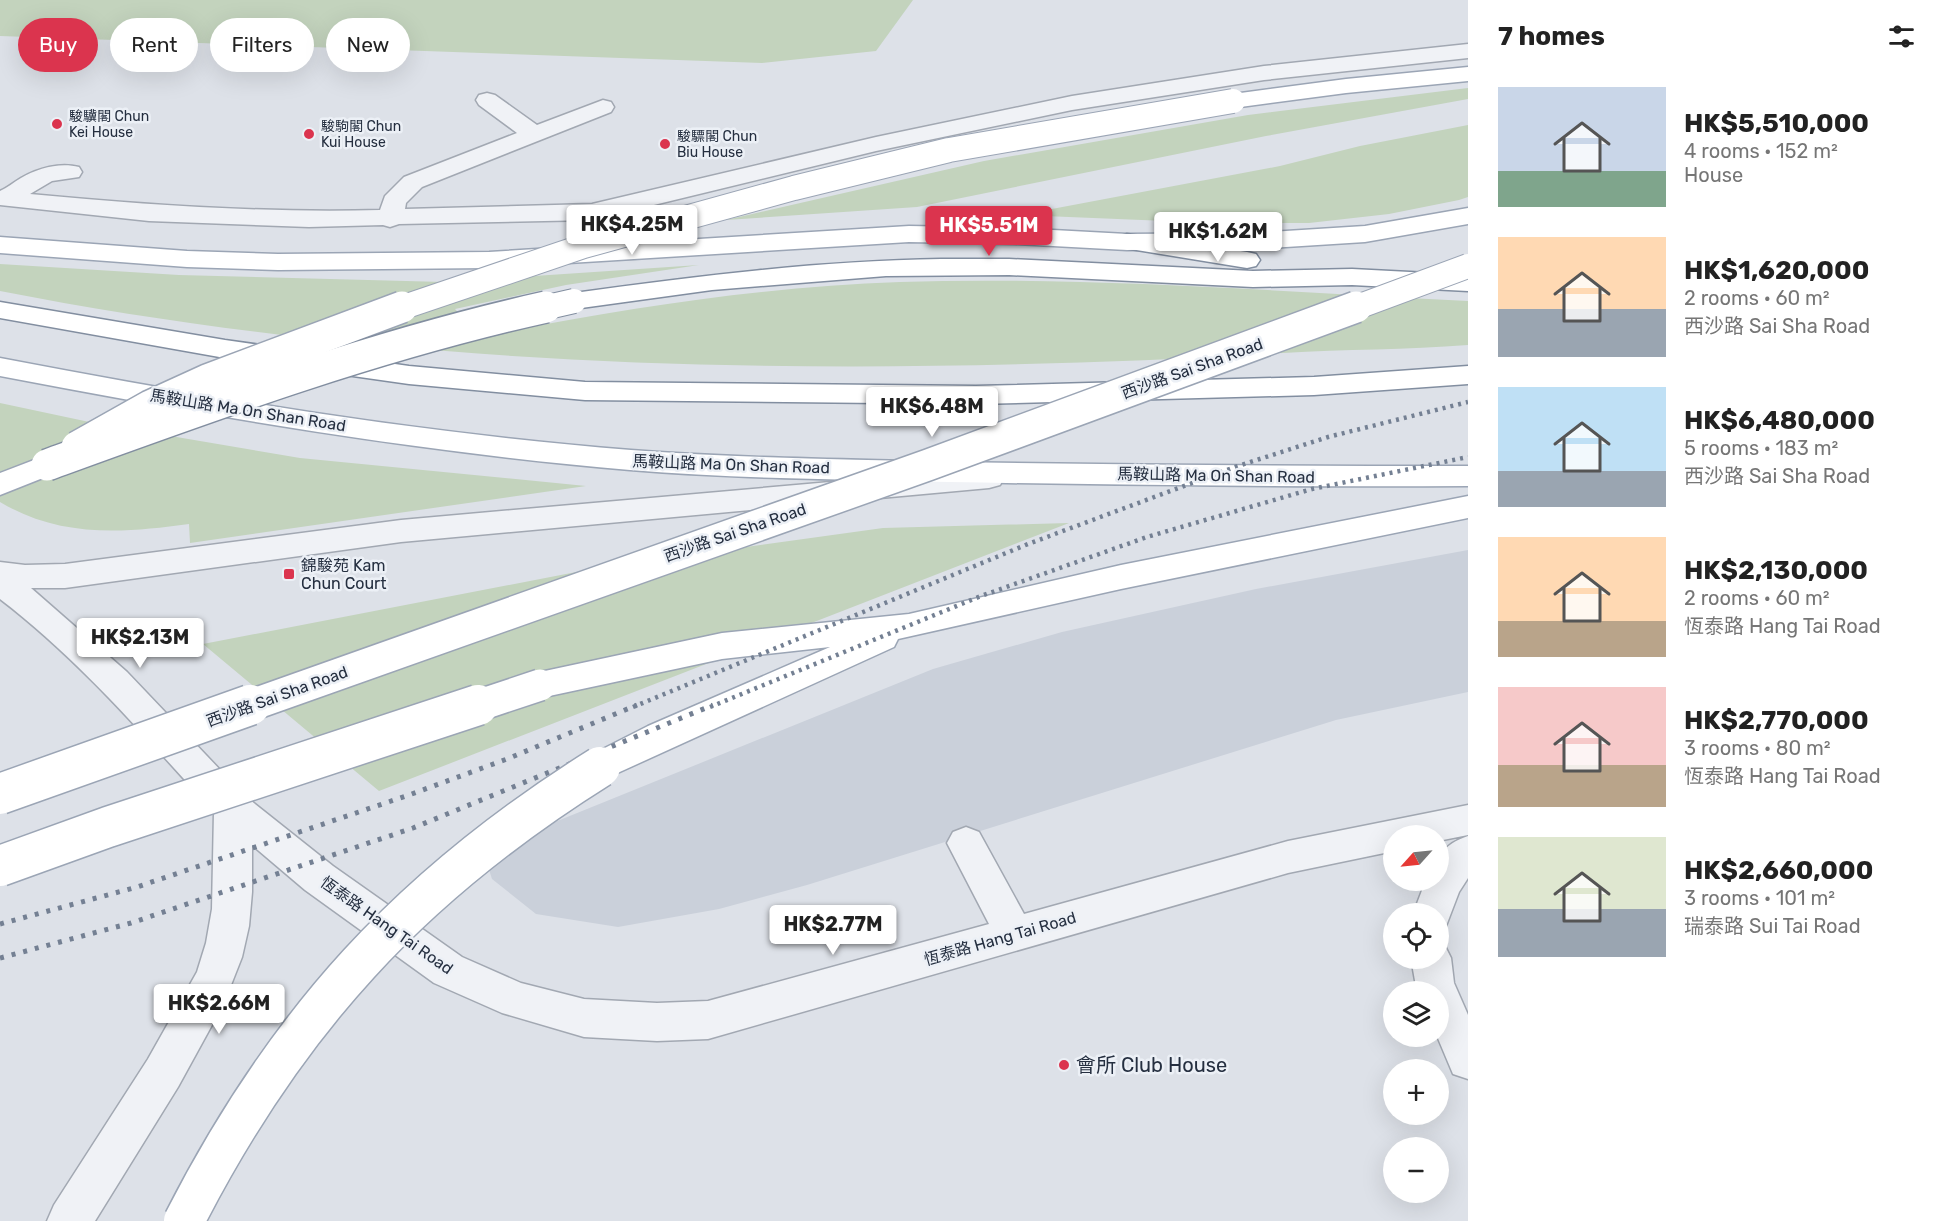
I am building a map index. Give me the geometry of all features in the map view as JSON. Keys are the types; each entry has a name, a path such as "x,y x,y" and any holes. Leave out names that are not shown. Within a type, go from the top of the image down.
{"main road":[{"path":"47,465 150,406 207,380 406,306 585,246 794,188 949,150 1233,101 1346,86 1468,74"},
{"path":"0,245 188,259 301,262 489,260 909,234 1004,235 1127,242 1254,241 1365,234 1468,216"},
{"path":"1127,242 1352,277"},
{"name":"西沙路 Sai Sha Road","path":"0,794 928,465 1468,266"},
{"path":"0,485 47,465 393,345 459,327 612,294 793,275 886,268 941,267 1009,267 1253,279 1352,277 1468,283"},
{"path":"0,310 225,349 409,375 585,391 976,395 1314,386 1468,375"},
{"name":"馬鞍山路 Ma On Shan Road","path":"0,367 131,392 425,438 633,460 813,468 1202,477 1468,476"},
{"path":"0,866 141,816 540,685 722,646 909,626 1173,566 1468,507"},
{"path":"183,1221 232,1134 278,1066 325,1003 374,946 437,885 495,837 549,798 600,767 661,736 909,626"}],"street":[{"path":"4,199 171,214 286,219 390,219 573,213 611,209 876,144 1072,104 1264,74 1468,51"},
{"path":"487,100 534,134"},
{"path":"390,219 394,201 413,183 603,107"},
{"path":"4,199 41,176 70,172"},
{"path":"0,574 25,577 65,576 423,529 1051,472"},
{"name":"恆泰路 Hang Tai Road","path":"0,582 36,609 115,681 231,807 319,878 448,970 516,1000 584,1018 657,1022 708,1020 1288,857 1468,820"},
{"path":"70,1221 165,1070 214,980 225,945 231,913 234,874 231,807"},
{"path":"966,843 1014,934"},
{"path":"1435,903 1449,872 1468,852"},
{"path":"1449,1017 1468,1059"}],"shaded area":[{"path":"1468,550 1468,692 1336,720 807,885 719,909 618,927 536,914 492,879 483,851 933,669 1062,632 1256,589"}],"green space":[{"path":"0,0 913,0 876,51 762,63 410,51 410,18 326,18 326,48 314,47 314,18 210,18 210,43 198,43 198,18 110,18 110,40 98,39 98,18 18,18 18,37 0,36"},
{"path":"1468,88 1468,99 1266,136 917,207 726,220 984,161 1248,115"},
{"path":"1468,125 1468,197 1459,200 1389,214 1309,223 1215,223 1020,215 1280,166 1360,146"},
{"path":"0,264 179,275 444,282 699,265 566,285 455,309 480,337 584,317 741,294 900,282 1042,281 1468,301 1468,345 961,366 800,366 640,362 479,354 319,339 159,319 0,291"},
{"path":"0,403 94,423 300,458 586,486 190,543 189,524 116,530 69,527 23,514 0,502"},
{"path":"1069,523 379,791 203,644 602,567 883,528"}],"railway":[{"path":"633,707 1028,544 1235,467 1328,437 1468,402"},
{"path":"710,707 981,596 1147,537 1312,489 1468,457"},
{"path":"0,924 137,887 409,795 507,759 637,705"},
{"path":"0,958 131,923 413,828 713,705"}],"place":[{"name":"駿驥閣 Chun Kei House","path":"57,124"},
{"name":"駿駒閣 Chun Kui House","path":"309,134"},
{"name":"駿驃閣 Chun Biu House","path":"665,144"},
{"name":"錦駿苑 Kam Chun Court","path":"289,574"},
{"name":"會所 Club House","path":"1064,1065"}]}
